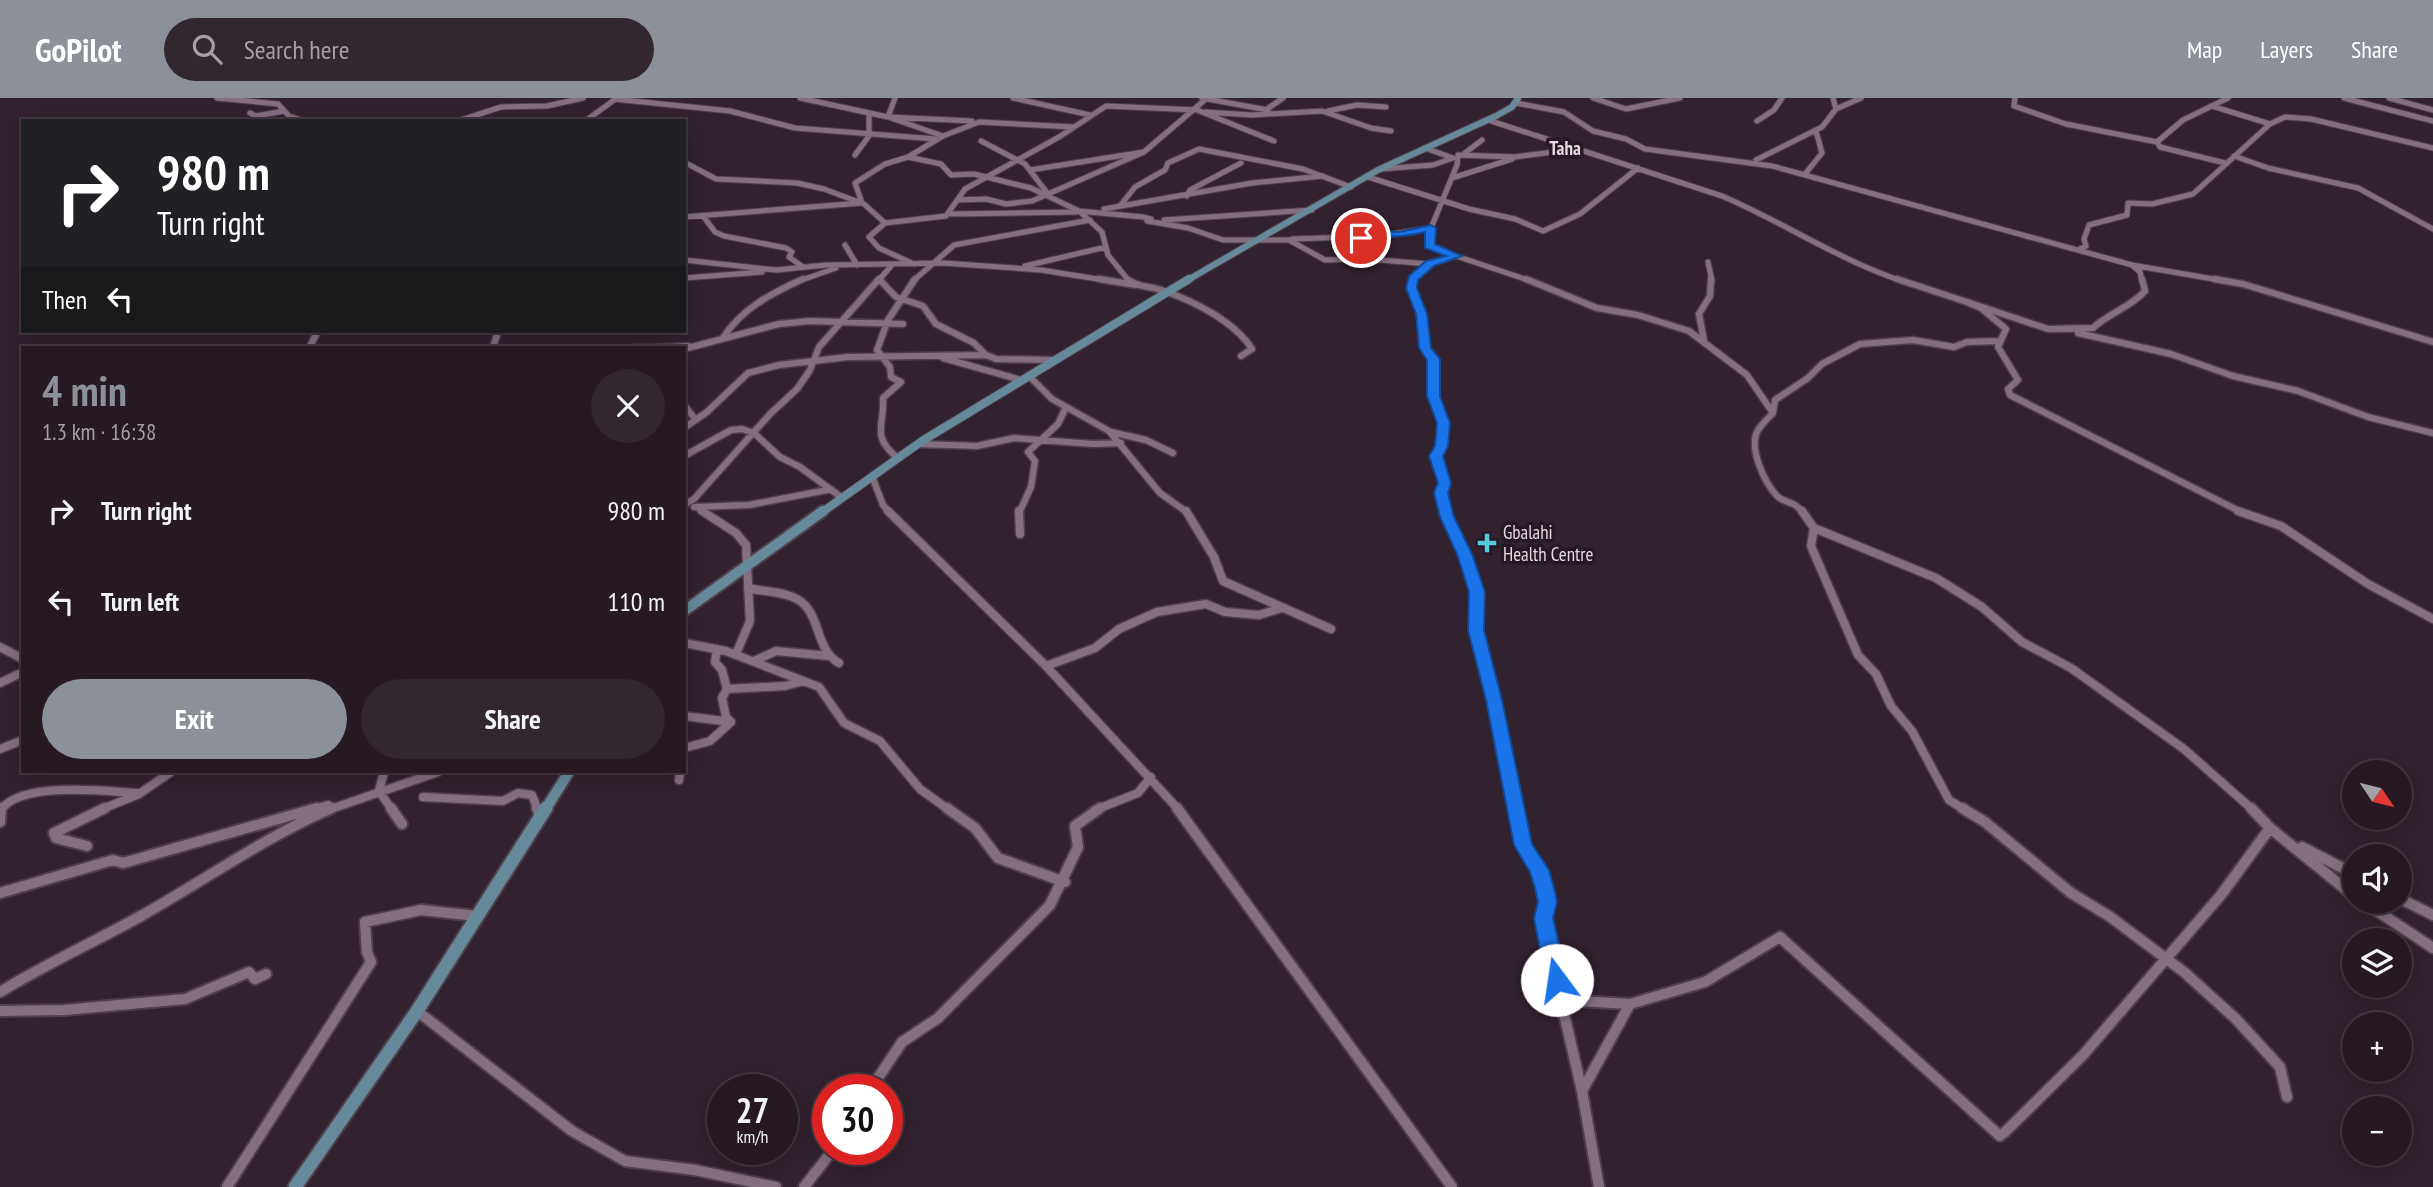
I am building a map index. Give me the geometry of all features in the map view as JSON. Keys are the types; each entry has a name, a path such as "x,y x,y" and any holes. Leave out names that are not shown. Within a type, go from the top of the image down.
{"street":[{"path":"217,98 271,102 289,116 298,119"},
{"path":"464,119 501,107 548,107 583,98"},
{"path":"800,98 888,117 943,136"},
{"path":"888,117 895,98"},
{"path":"1013,98 1090,115"},
{"path":"951,214 965,189 990,178 1074,127 1113,98"},
{"path":"957,200 986,199 1006,204 1049,195 1144,152 1205,98 1281,112"},
{"path":"1267,110 1283,98"},
{"path":"1593,98 1615,109 1629,110 1681,98"},
{"path":"1757,121 1774,110 1782,98"},
{"path":"1751,162 1775,154 1786,144 1816,131 1834,115 1836,109 1833,98"},
{"path":"1836,109 1860,98"},
{"path":"2015,98 2014,106 2053,120 2157,142 2160,147 2225,163"},
{"path":"2157,142 2183,120 2228,98"},
{"path":"2344,98 2433,121"},
{"path":"2389,98 2433,110"},
{"path":"588,119 616,99 730,111 794,128 870,136 936,139"},
{"path":"686,610 918,444 1053,360 1381,169 1488,120 1517,101 1556,110 1593,131 1626,139 1645,149 1751,162 1805,174 2133,265 2235,282 2433,342"},
{"path":"1102,107 1252,115 1322,111 1357,105 1386,107"},
{"path":"2212,106 2270,124"},
{"path":"250,113 256,116 284,111"},
{"path":"1200,111 1273,141"},
{"path":"1322,111 1371,128 1391,131"},
{"path":"855,155 870,136 873,125 869,113"},
{"path":"888,117 1074,127"},
{"path":"2078,249 2086,246 2084,239 2093,222 2116,220 2127,215 2128,202 2152,204 2193,194 2270,124 2286,117 2304,117 2433,148"},
{"path":"1488,120 1580,148 1758,211 1869,270 2048,329 2093,328 2115,309 2138,299 2145,291 2145,285 2140,272 2133,265"},
{"path":"862,202 855,183 885,164 908,157 936,139 979,122"},
{"path":"1805,174 1822,153 1816,131"},
{"path":"1381,169 1433,165 1465,153 1482,139"},
{"path":"981,141 1030,170 1049,195"},
{"path":"1425,148 1454,158"},
{"path":"1452,178 1520,157 1580,148"},
{"path":"1120,206 1135,187 1165,170 1168,163 1199,149 1295,167 1351,187"},
{"path":"1030,170 1144,152"},
{"path":"1465,153 1520,157"},
{"path":"2234,156 2267,169 2358,188 2433,229"},
{"path":"908,157 942,164 951,175 974,174 1049,195 1079,211 1102,232 1106,247 1118,268 1136,285"},
{"path":"1454,158 1452,178 1431,228 1429,246 1520,275 1554,293 1597,308 1679,328 1704,341 1747,376 1773,413"},
{"path":"686,163 716,179 797,183 862,202 885,223"},
{"path":"1188,196 1190,190 1215,177 1225,167 1241,163"},
{"path":"1368,177 1443,201 1515,219 1543,231 1584,212 1599,196 1638,169"},
{"path":"915,265 879,248 869,237 885,223 951,214 990,212 1016,216 1079,211 1188,196 1244,184 1323,176"},
{"path":"686,216 862,202"},
{"path":"1147,221 1313,209"},
{"path":"1079,211 1151,219 1147,221"},
{"path":"703,216 712,224 715,232 724,236 786,248 792,252 789,257 791,261 803,267"},
{"path":"898,458 878,436 879,416 884,411 883,398 901,382 891,377 890,367 877,350 884,324 908,287 953,246 1090,220"},
{"path":"1147,221 1195,230 1223,240 1259,242 1335,235 1357,238 1374,234 1399,235 1431,228"},
{"path":"1289,240 1325,260 1334,261 1366,259 1430,264 1456,256"},
{"path":"845,245 857,265"},
{"path":"1005,269 1081,255 1106,247"},
{"path":"686,260 776,270"},
{"path":"1704,341 1699,314 1708,305 1711,296 1708,262"},
{"path":"686,278 728,277 803,267 844,265 933,264 1041,270 1168,292 1198,306 1244,336 1252,349 1241,356"},
{"path":"1430,264 1413,279 1412,288 1421,314 1425,348 1433,359 1433,396 1443,423 1441,446 1436,456 1444,483 1441,493 1447,517 1465,554 1477,592 1476,630 1494,700 1523,845 1539,870 1545,888 1548,902 1543,918 1569,1045 1582,1091 1599,1187"},
{"path":"723,338 727,330 752,305 821,271 844,265"},
{"path":"686,504 797,389 839,322 892,265"},
{"path":"879,279 901,299 920,304 936,324 974,343 986,355"},
{"path":"1967,302 2002,324 2006,334 1998,347 2018,380 2008,389 2010,395 2210,498 2281,526 2368,584 2433,619"},
{"path":"686,348 779,324 904,324"},
{"path":"2062,329 2142,350 2171,354 2233,376 2298,391 2368,417 2433,433"},
{"path":"2000,341 1967,342 1954,346 1913,340 1860,344 1822,364 1808,378 1774,400 1773,413 1757,431 1755,448 1762,471 1778,497 1797,504 1814,528 1936,578 1982,607 2022,642 2071,668 2184,749 2236,792 2270,828 2342,868"},
{"path":"681,346 695,345"},
{"path":"686,427 748,373 814,359 930,354 1053,360"},
{"path":"930,354 1025,378 1052,399 1108,431 1121,443 1160,493 1187,512 1214,557 1223,581 1331,629"},
{"path":"1020,534 1019,509 1031,486 1035,461 1028,452 1058,424 1066,407"},
{"path":"686,408 696,420"},
{"path":"686,455 731,430 742,429 754,433 780,457 807,472 827,490 841,498"},
{"path":"1108,431 1146,440 1173,453"},
{"path":"918,444 929,447 963,444 979,446 1014,438 1080,445 1121,443"},
{"path":"872,476 883,505 902,528 1046,666 1151,777 1213,852 1362,1066 1452,1187"},
{"path":"686,505 749,505 827,490"},
{"path":"696,507 710,520 740,534 749,563 750,621 736,654"},
{"path":"1814,528 1811,546 1858,655 1876,674 1891,706 1912,731 1949,800 1985,822 2071,893 2109,916 2165,958 2236,1019 2280,1067 2287,1097"},
{"path":"748,588 769,594 785,593 804,603 817,621 829,656"},
{"path":"1046,666 1095,648 1119,629 1157,612 1206,604 1225,612 1259,615 1283,608"},
{"path":"686,643 736,654 819,687 844,723 880,741 920,789 975,828 998,858 1065,882"},
{"path":"0,647 21,658"},
{"path":"717,649 715,662 722,670 727,689"},
{"path":"754,661 776,651 829,656 839,663"},
{"path":"0,683 21,673"},
{"path":"731,722 726,717 722,698 727,689 737,685 790,687 804,681"},
{"path":"686,716 731,722"},
{"path":"686,747 710,741 731,722"},
{"path":"0,749 21,741"},
{"path":"87,846 56,838 54,833 76,820 139,794 168,773"},
{"path":"384,773 379,790 402,824"},
{"path":"0,892 113,860 123,863 209,840 227,831 348,800 435,773"},
{"path":"295,1187 417,1011 568,773"},
{"path":"881,1074 902,1042 938,1018 1027,929 1065,882 1078,847 1075,826 1094,810 1138,793 1151,777"},
{"path":"0,822 1,807 12,799 76,791 139,794"},
{"path":"423,797 503,801 518,793 532,795 541,817"},
{"path":"0,992 37,969 141,916 248,850 348,800"},
{"path":"1561,1000 1630,1004 1704,982 1780,937 2002,1135 2083,1055 2221,895 2270,828"},
{"path":"2287,839 2342,885"},
{"path":"2412,904 2433,915"},
{"path":"227,1187 372,962 367,952 365,922 410,908 429,907 477,916"},
{"path":"2382,914 2433,948"},
{"path":"0,1011 64,1010 185,999 214,989 242,972 249,972 254,979 266,974"},
{"path":"1582,1091 1630,1004"},
{"path":"417,1011 572,1131 625,1161 695,1170 776,1187"},
{"path":"804,1187 821,1165"}],"place":[{"name":"Gbalahi Health Centre","path":"1487,543"}],"district":[{"name":"Taha","path":"1565,148"}],"route":[{"path":"1361,238 1374,234 1399,235 1431,228 1429,246 1456,256 1430,264 1413,279 1412,288 1421,314 1421,333 1425,348 1435,367 1433,396 1443,423 1441,446 1436,456 1444,483 1441,493 1447,517 1465,554 1477,592 1476,630 1494,700 1523,845 1539,870 1545,888 1548,902 1543,918 1557,980"}]}
